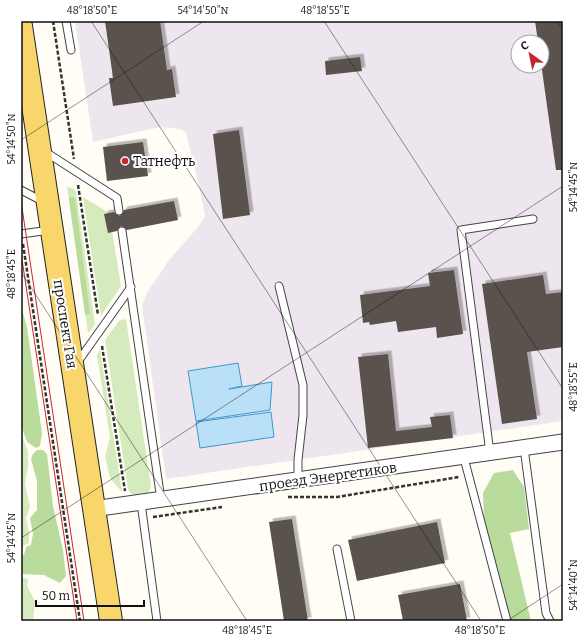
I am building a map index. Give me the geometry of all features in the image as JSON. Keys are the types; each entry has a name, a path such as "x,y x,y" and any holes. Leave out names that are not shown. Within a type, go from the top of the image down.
{"main road":[{"name":"проспект Гая","path":"21,26 50,230 111,621"}],"street":[{"name":"проезд Энергетиков","path":"93,509 464,458 563,442"}],"lane":[{"path":"66,21 70,50"},
{"path":"39,149 117,198 119,211"},
{"path":"21,190 47,204"},
{"path":"490,454 461,230 533,219"},
{"path":"21,234 50,230"},
{"path":"122,231 161,500"},
{"path":"279,286 302,385 302,415 298,460 298,481"},
{"path":"72,369 131,287"},
{"path":"524,448 546,613 550,621"},
{"path":"464,458 507,621"},
{"path":"134,504 143,519 157,621"},
{"path":"337,549 351,621"}],"path":[{"path":"53,21 100,331 134,504"},
{"path":"21,234 80,621"},
{"path":"286,497 337,497 469,475"},
{"path":"143,519 226,506"}],"shaded area":[{"path":"75,21 563,21 563,421 166,479 142,305 148,291 169,260 199,226 205,216 186,133 181,129 162,127 93,142"}],"green space":[{"path":"67,187 74,189 76,192 95,325 88,333"},
{"path":"70,197 75,198 90,313 88,315 85,314 69,199"},
{"path":"83,197 109,213 121,286 101,316"},
{"path":"21,306 27,327 42,433 40,446 36,448 27,442 21,425"},
{"path":"126,319 151,486 148,495 146,496 134,495 128,489 105,340 119,321"},
{"path":"100,349 122,492 110,478 105,457 110,438 97,355"},
{"path":"21,434 28,451 28,467 25,484 30,507 26,518 29,543 23,546 21,553"},
{"path":"37,450 43,450 47,454 53,506 63,550 66,576 60,583 44,575 21,574 21,556 24,555 26,547 31,545 33,534 30,518 37,510 37,481 31,459"},
{"path":"513,470 524,487 529,529 510,533 531,621 510,621 484,521 483,493 494,473"},
{"path":"21,577 28,579 27,586 35,601 33,621 21,621"}],"water":[{"path":"238,363 242,386 229,389 272,382 270,410 196,421 188,371"},
{"path":"271,412 274,437 200,448 196,422"}],"building":[{"path":"105,21 160,21 167,70 172,69 176,97 113,106 109,78 113,78"},
{"path":"535,21 563,21 563,170 556,170 543,74 550,74 550,34 537,34"},
{"path":"360,57 362,71 326,75 325,61"},
{"path":"239,130 250,215 223,219 213,134"},
{"name":"Татнефть","path":"143,142 148,176 107,181 103,147"},
{"path":"174,201 178,220 127,230 121,226 117,231 108,233 104,214 114,212 120,216 124,210"},
{"path":"454,270 463,334 437,338 436,327 398,332 396,321 370,325 369,322 363,323 360,295 430,286 428,273"},
{"path":"543,275 546,294 563,292 563,347 527,352 537,419 502,424 482,284"},
{"path":"388,354 396,431 432,427 430,417 450,415 453,438 368,448 358,357"},
{"path":"292,519 308,621 284,621 269,522"},
{"path":"437,522 445,563 357,581 348,540"},
{"path":"460,584 467,621 403,621 398,595"}],"tram line":[{"path":"21,201 84,621"},
{"path":"21,253 77,621"}],"place":[{"name":"Татнефть","path":"125,161"}]}
